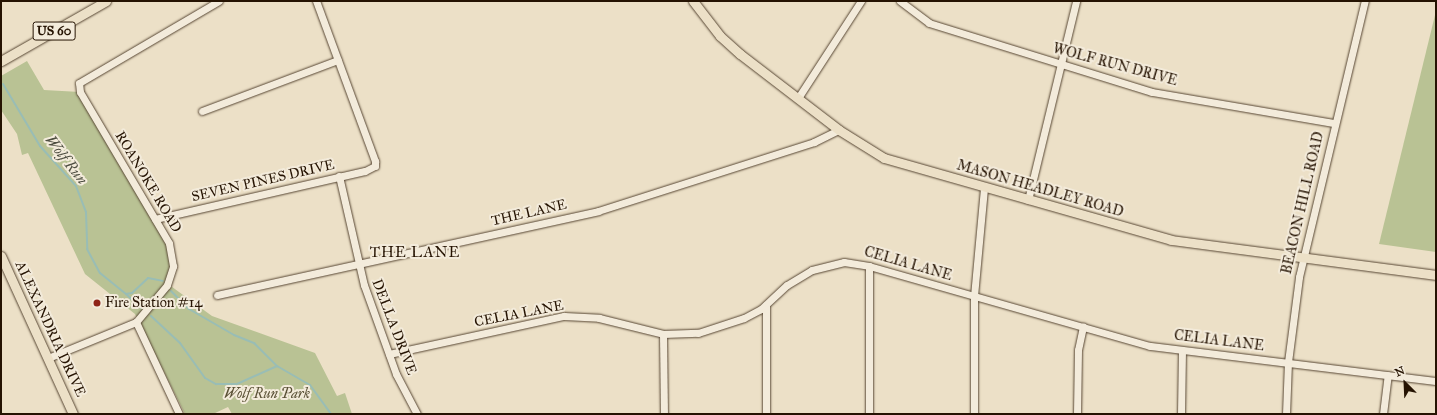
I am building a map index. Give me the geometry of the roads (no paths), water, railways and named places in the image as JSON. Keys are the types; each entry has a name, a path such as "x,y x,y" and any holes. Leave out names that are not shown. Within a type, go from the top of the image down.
{"main road":[{"name":"US 60","path":"1,61 106,1"},
{"name":"MASON HEADLEY ROAD","path":"693,1 727,43 839,130 884,158 984,188 1171,240 1436,276"},
{"name":"ALEXANDRIA DRIVE","path":"1,256 73,414"}],"street":[{"name":"ROANOKE ROAD","path":"48,358 136,322 158,298 172,275 173,262 170,243 80,92 79,83 86,77 219,1"},
{"path":"202,111 338,60 316,1"},
{"path":"798,98 861,1"},
{"name":"WOLF RUN DRIVE","path":"900,1 929,23 1060,65 1152,92 1334,123"},
{"path":"1028,200 1076,1"},
{"name":"BEACON HILL ROAD","path":"1286,414 1288,362 1303,258 1334,123 1365,1"},
{"name":"SEVEN PINES DRIVE","path":"155,219 365,171 376,164 338,60"},
{"name":"THE LANE","path":"217,296 598,211 814,142 839,130"},
{"name":"DELLA DRIVE","path":"339,176 358,265 389,354 417,414"},
{"path":"974,414 974,296 984,188"},
{"name":"CELIA LANE","path":"389,354 564,316 599,318 663,334 698,333 726,326 766,305 787,285 812,270 844,262 869,266 1150,346 1436,381"},
{"path":"869,266 869,414"},
{"path":"766,305 766,414"},
{"path":"136,322 179,414"},
{"path":"1077,414 1078,350 1083,327"},
{"path":"663,334 664,414"},
{"path":"1181,414 1182,350"},
{"path":"1383,414 1388,375"}],"waterway":[{"name":"Wolf Run","path":"3,84 40,146 76,186 86,212 87,249 100,273 126,294 132,293 148,278 163,281"},
{"name":"Wolf Run","path":"171,291 189,309 234,335 254,343 277,366 310,385 331,414"},
{"path":"126,294 141,308"},
{"path":"151,316 180,343 205,378 216,384 237,384 277,366"}],"place":[{"name":"Fire Station #14","path":"97,303"}],"district":[{"name":"THE LANE","path":"415,253"}],"park label":[{"name":"Wolf Run Park","path":"267,394"}]}
